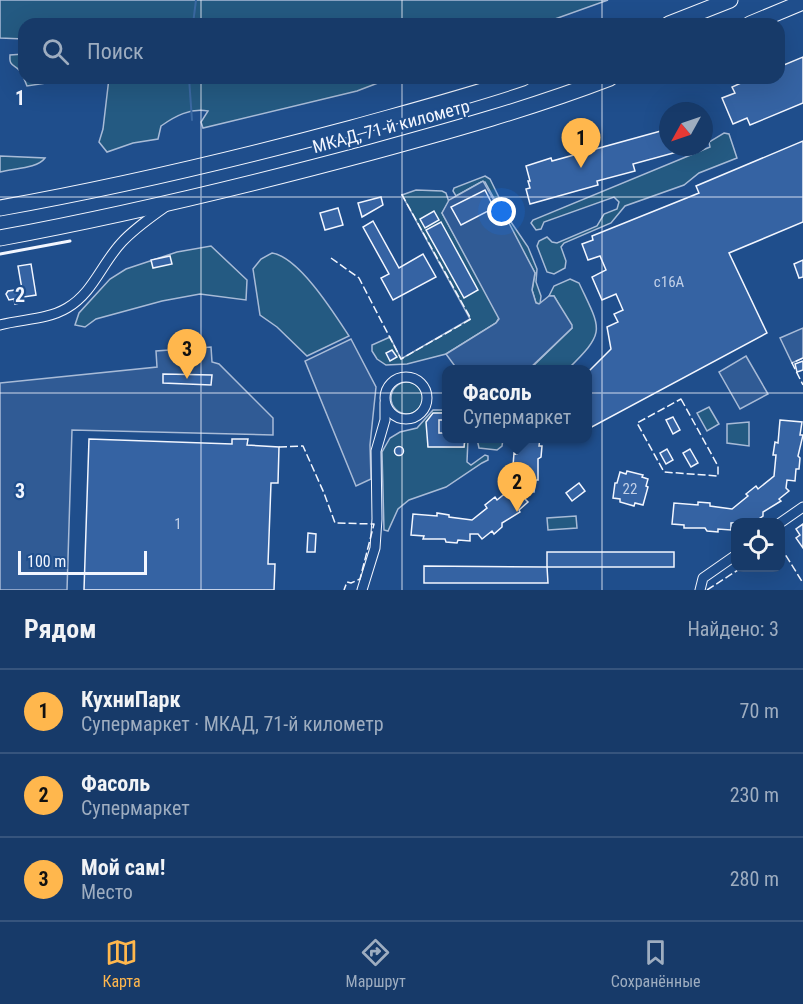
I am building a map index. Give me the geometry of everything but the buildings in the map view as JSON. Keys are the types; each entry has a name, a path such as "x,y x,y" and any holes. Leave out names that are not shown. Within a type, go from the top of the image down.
{"highway":[{"path":"684,18 730,0"},
{"path":"764,18 803,2"},
{"name":"МКАД, 71-й километр","path":"0,208 174,172 322,136 504,84"},
{"name":"МКАД, 71-й километр","path":"0,238 176,202 319,166 518,111 593,84"}],"street":[{"path":"0,325 64,310 77,302 92,287 107,261 122,242 136,228 176,202"},
{"path":"362,590 375,548 376,451 385,420 385,395 388,387 401,378 410,378 423,386 427,399 424,410 411,419 402,419 391,424 380,438"},
{"path":"385,403 389,411 402,419"},
{"path":"785,520 803,507"},
{"path":"700,590 703,578 731,558"}],"shaded area":[{"path":"0,0 608,0 558,18 18,18 18,39 0,38"},
{"path":"18,54 18,69 11,63 10,55"},
{"path":"108,84 375,84 357,91 203,128 201,122 208,111 189,112 161,126 158,139 133,143 107,152 99,142 103,129"},
{"path":"724,133 729,134 737,158 699,173 684,185 625,206 611,223 564,243 561,247 566,261 565,268 554,274 547,272 537,246 539,241 547,237 557,243 597,226 604,214 617,209 619,202 614,197 544,222 541,229 536,230 531,223 533,220 688,156 713,156 713,140"},
{"path":"0,156 45,158 31,166 0,172"},
{"path":"485,176 490,179 511,222 528,247 537,269 536,282 541,296 540,304 536,303 532,290 535,273 485,182 456,196 453,191 454,188"},
{"path":"483,181 509,223 535,273 532,290 536,303 539,304 549,296 554,296 572,325 572,328 533,365 454,365 446,354 499,319 442,213 449,200"},
{"path":"416,190 446,193 449,202 442,213 499,318 496,323 446,354 407,364 386,365 377,359 372,351 372,345 390,337 401,359 470,319 402,195"},
{"path":"211,246 247,280 246,300 200,294 162,301 96,319 85,327 75,325 79,313 110,279 126,269 177,252"},
{"path":"272,253 293,264 304,275 349,336 307,356 277,327 260,315 253,269 261,259"},
{"path":"570,279 579,283 595,321 594,337 572,365 534,365 572,328 554,296 549,296 554,286"},
{"path":"803,328 803,358 792,363 780,338"},
{"path":"351,339 376,387 370,445 371,479 356,486 305,361"},
{"path":"211,347 212,362 219,364 273,418 273,435 72,430 67,590 0,590 0,383 157,367 156,351"},
{"path":"746,356 768,394 740,409 719,372"},
{"path":"407,382 418,387 423,398 418,409 407,414 396,409 391,398 396,387"},
{"path":"709,407 719,424 707,431 697,413"},
{"path":"433,410 442,410 442,413 433,414 428,446 464,447 464,443 468,443 467,462 471,465 485,455 488,456 488,460 446,487 409,500 398,509 388,531 384,530 382,452 390,438 400,432 417,428"},
{"path":"749,422 749,446 727,443 727,424"},
{"path":"478,443 502,443 497,450 479,448"},
{"path":"576,516 577,528 548,530 547,518"}],"waterway":[{"path":"194,18 196,0"},
{"path":"189,84 192,120"}],"fence":[{"path":"331,258 359,278 401,359 471,319 401,193"},
{"path":"803,358 792,363 803,385"},
{"path":"681,399 718,466 718,476 664,472 637,423 681,399"},
{"path":"279,447 303,446 335,523 374,524 360,579 351,583 347,582 344,590"},
{"path":"785,554 803,583"},
{"path":"707,590 735,572"}],"wall":[{"path":"0,254 70,241"}],"place":[{"name":"КухниПарк","path":"581,168"},
{"name":"Мой сам!","path":"187,379"},
{"name":"Фасоль","path":"517,512"}]}
